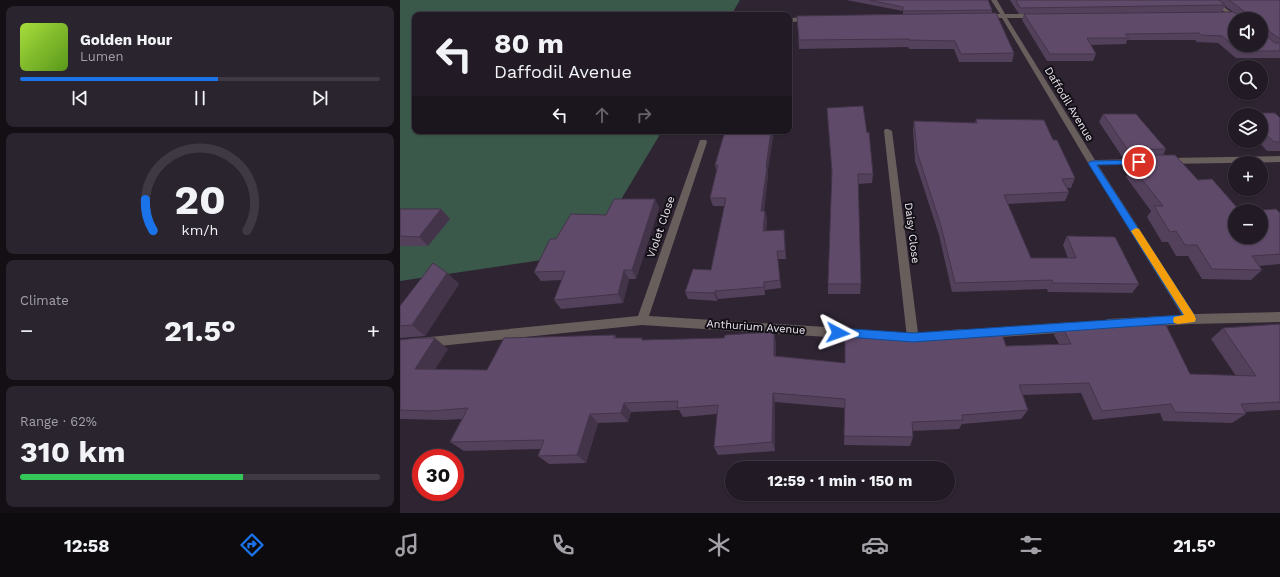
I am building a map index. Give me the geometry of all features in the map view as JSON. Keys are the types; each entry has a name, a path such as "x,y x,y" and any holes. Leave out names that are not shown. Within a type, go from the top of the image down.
{"street":[{"name":"Daffodil Avenue","path":"994,0 1092,163 1191,319"},
{"path":"1212,0 1228,12"},
{"path":"1216,14 1228,14"},
{"path":"980,17 1042,16"},
{"path":"792,20 821,19"},
{"name":"Daisy Close","path":"888,131 913,338"},
{"name":"Violet Close","path":"642,320 703,142"},
{"path":"1092,163 1280,159"},
{"path":"1096,325 1191,319 1280,317"},
{"name":"Anthurium Avenue","path":"400,345 642,320 867,335"},
{"path":"898,337 913,338 1080,326"}],"green space":[{"path":"400,0 740,0 733,12 412,12 412,134 660,134 589,253 400,281"}],"building":[{"path":"869,0 988,0 992,10 903,11 903,7"},
{"path":"1016,0 1219,0 1225,5 1020,8"},
{"path":"1229,0 1280,0 1280,39 1268,30 1268,12 1245,12"},
{"path":"1228,12 1228,41 1222,36 1201,35 1199,33 1125,34 1129,38 1087,38 1096,54 1050,54 1024,14"},
{"path":"996,13 1014,53 961,54 955,41 909,39 799,40 797,16"},
{"path":"1268,37 1275,43 1280,43 1280,51 1268,51"},
{"path":"863,106 867,133 869,132 873,174 858,174 861,284 828,284 832,171 827,108"},
{"path":"1268,113 1275,113 1280,118 1280,142 1274,142 1268,136"},
{"path":"1103,114 1136,114 1166,149 1128,150"},
{"path":"976,119 1044,120 1053,140 1057,140 1075,178 1062,179 1069,192 1004,195 1031,258 1076,258 1067,236 1115,237 1139,284 1053,283 1052,280 955,283 941,226 917,152 914,121 977,123"},
{"path":"724,134 771,134 761,211 765,211 763,231 784,230 785,251 777,251 780,280 764,282 764,287 715,291 714,293 685,292 693,269 711,270 726,198 710,198 718,165 715,165"},
{"path":"1135,155 1175,155 1198,180 1212,179 1234,204 1228,204 1228,244 1268,244 1268,210 1276,209 1280,213 1280,254 1252,256 1262,270 1212,269 1197,245 1185,245 1176,231 1170,232 1154,206 1163,206 1132,167 1143,166"},
{"path":"614,199 655,199 632,270 624,270 618,294 554,300 565,271 534,272 550,239 556,239 571,214 606,215"},
{"path":"400,209 441,209 419,237 400,236"},
{"path":"433,263 447,273 412,325 400,326 400,306"},
{"path":"1118,320 1119,324 1166,325 1190,374 1256,376 1223,328 1280,324 1280,402 1241,404 1246,414 1175,412 1171,404 1102,411 1089,383 1019,385 1028,410 962,415 963,420 912,422 913,437 844,436 845,399 773,393 772,442 714,447 718,405 677,408 678,401 624,403 621,413 590,414 577,455 538,456 544,440 450,442 468,408 430,411 400,410 400,340 435,338 415,369 487,370 504,338 615,335 614,338 642,338 642,340 724,338 725,335 774,332 774,356 845,363 845,333 904,334 904,337 952,336 950,332 1000,328 1006,346 1071,344 1061,324"}],"slow traffic":[{"path":"1136,231 1191,319 1178,320"}],"route":[{"path":"838,333 913,338 1191,319 1092,163 1139,162"}]}
